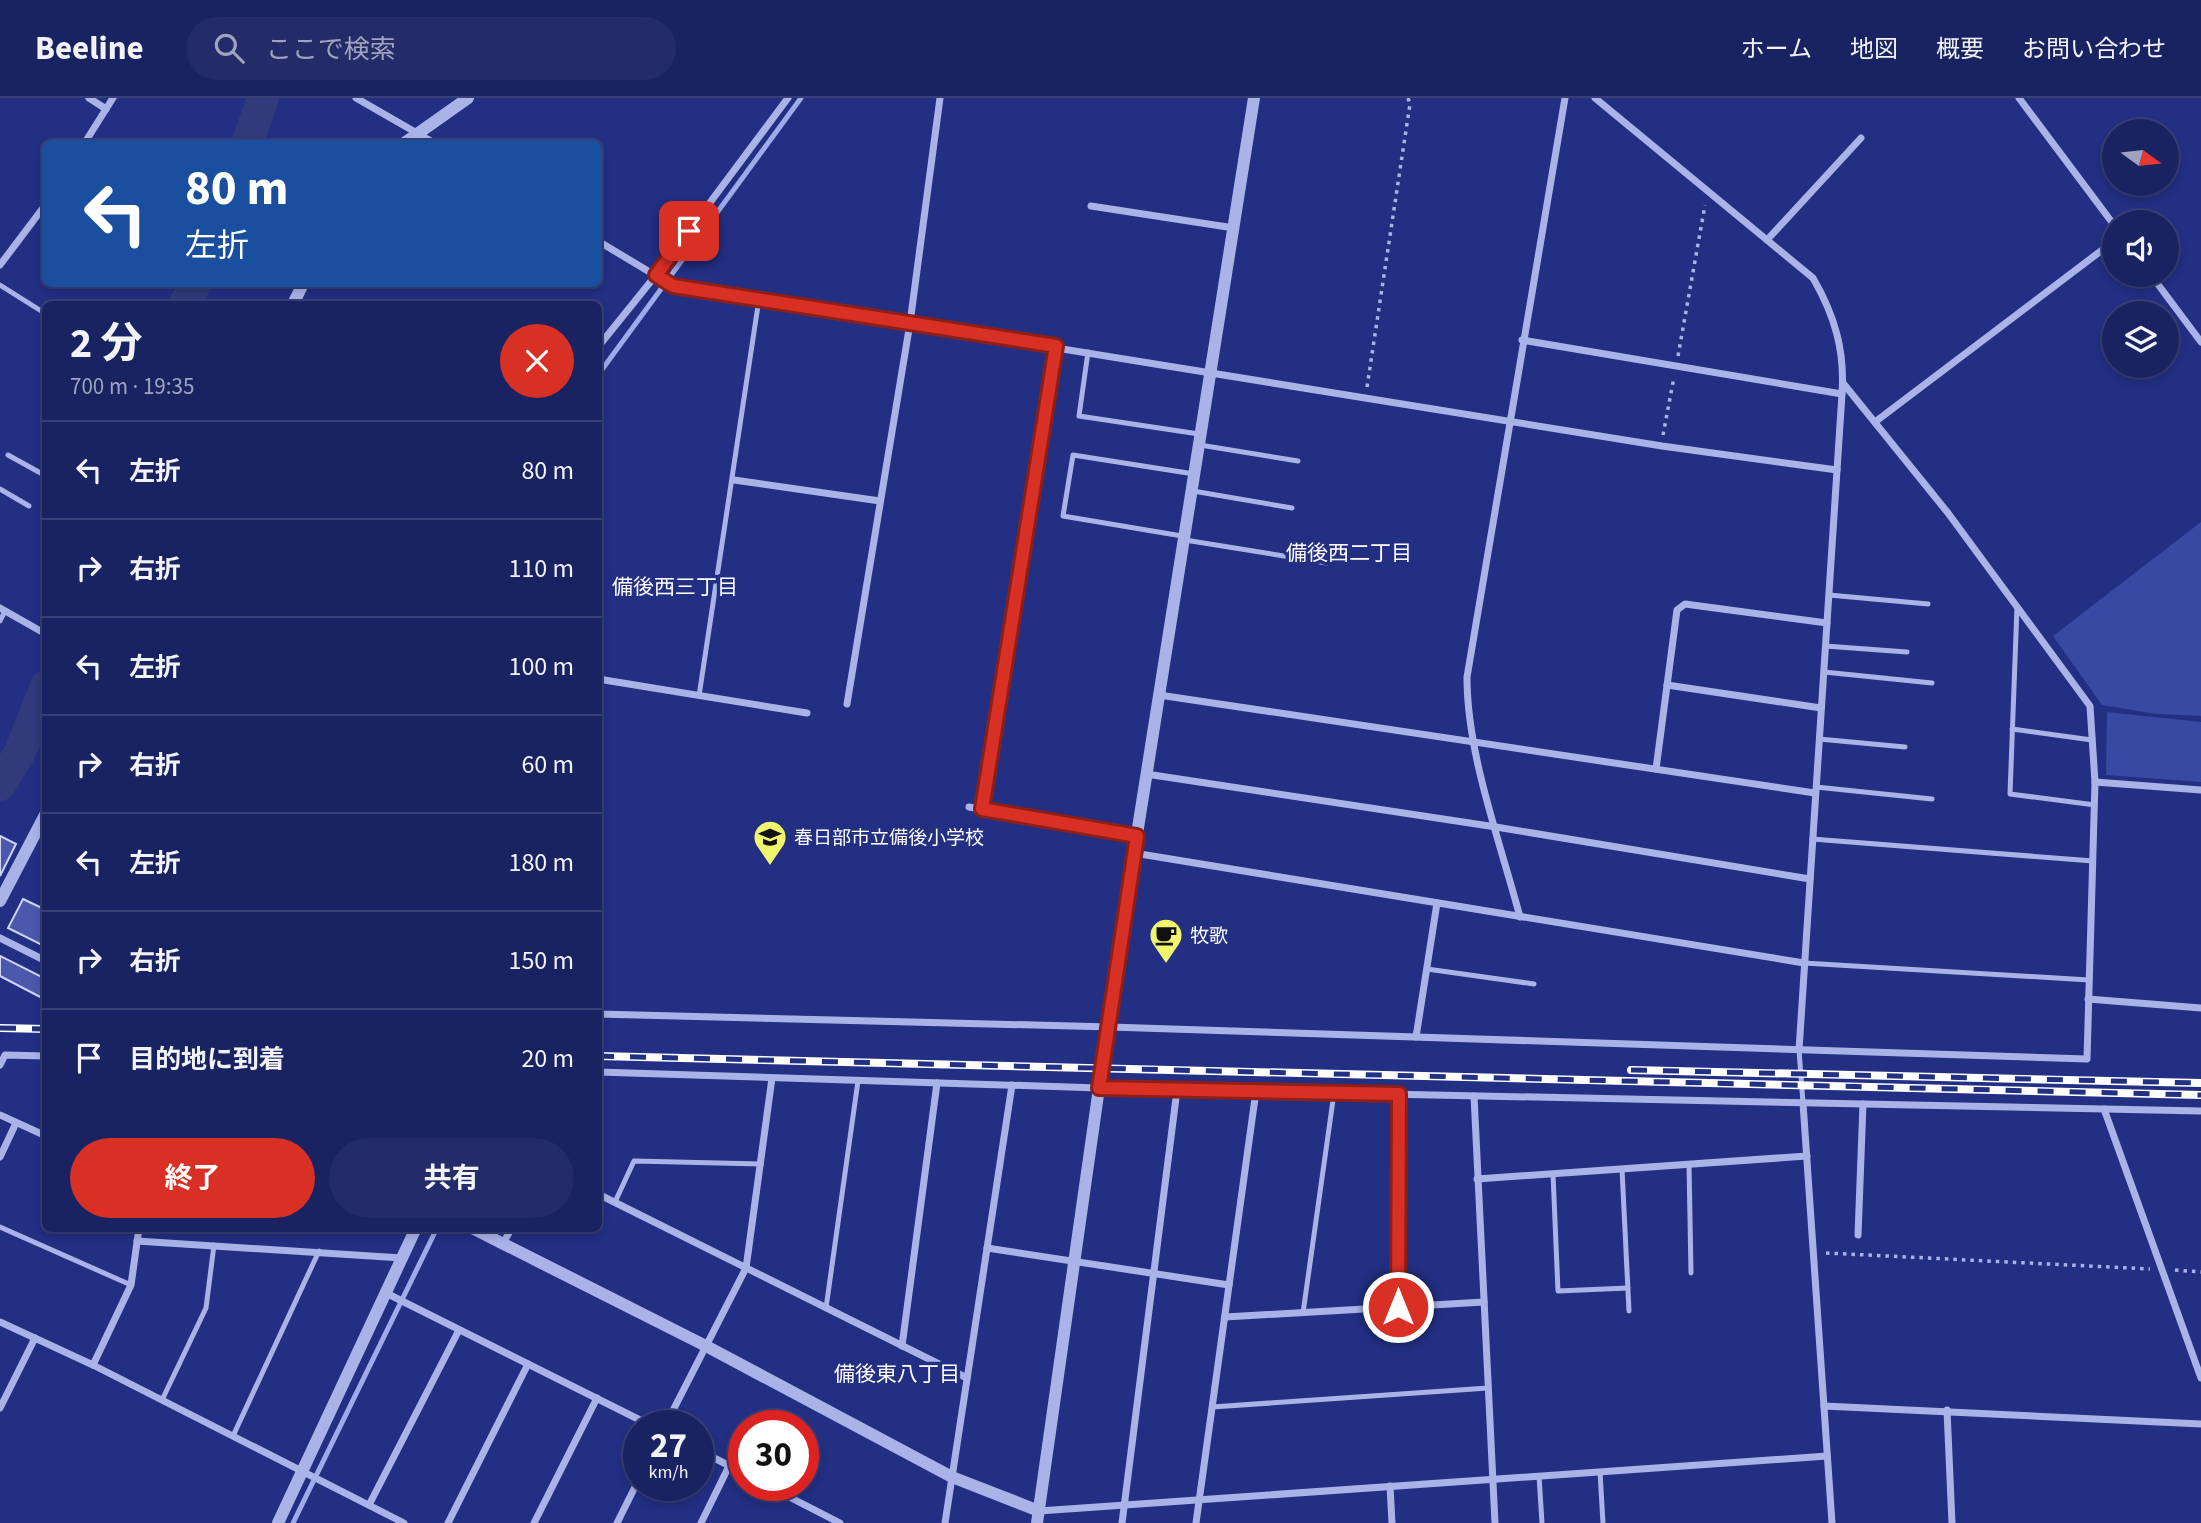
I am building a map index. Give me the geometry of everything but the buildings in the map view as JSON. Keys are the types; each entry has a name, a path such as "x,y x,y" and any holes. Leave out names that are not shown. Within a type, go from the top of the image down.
{"street":[{"path":"89,98 106,109"},
{"path":"87,140 113,98"},
{"path":"356,98 430,140"},
{"path":"370,106 375,98"},
{"path":"409,140 468,98"},
{"path":"602,342 656,275 788,98"},
{"path":"847,704 910,323 940,98"},
{"path":"1110,1027 1146,774 1213,371 1254,98"},
{"path":"1520,917 1474,741 1467,705 1467,677 1565,98"},
{"path":"1595,98 1813,278 1830,307 1841,344 1843,383 1799,1051"},
{"path":"2019,98 2103,210"},
{"path":"1767,240 1861,138"},
{"path":"1091,206 1234,228"},
{"path":"0,265 42,209"},
{"path":"602,243 673,286 1213,371 1662,446 1837,471"},
{"path":"1875,422 2102,250"},
{"path":"2160,287 2201,342"},
{"path":"1522,340 1842,394"},
{"path":"602,1014 1110,1027 2087,1059 2095,805 2090,706 1948,513 1843,383"},
{"path":"734,480 880,501"},
{"path":"1656,769 1677,610 1685,604 1827,623"},
{"path":"3,610 42,632"},
{"path":"602,680 807,713"},
{"path":"1667,685 1821,708"},
{"path":"1159,695 1656,769 1816,790"},
{"path":"1146,774 1496,827 1810,879"},
{"path":"2095,782 2201,790"},
{"path":"969,807 1137,836"},
{"path":"0,901 42,821"},
{"path":"1134,853 1804,963"},
{"path":"1416,1037 1437,903"},
{"path":"0,937 42,959"},
{"path":"2088,999 2201,1008"},
{"path":"0,1065 5,1055 42,1056"},
{"path":"602,1072 1177,1090 2201,1111"},
{"path":"673,1410 746,1268 772,1078"},
{"path":"902,1346 937,1083"},
{"path":"944,1523 1012,1085"},
{"path":"1038,1517 1099,1088"},
{"path":"1122,1523 1177,1090"},
{"path":"1196,1523 1256,1091"},
{"path":"1398,1307 1399,1094"},
{"path":"1474,1096 1495,1523"},
{"path":"1803,1103 1832,1523"},
{"path":"1858,1235 1863,1104"},
{"path":"2104,1109 2201,1378"},
{"path":"0,1115 42,1134"},
{"path":"0,1157 16,1123"},
{"path":"1477,1179 1807,1156"},
{"path":"602,1196 967,1378"},
{"path":"93,1365 131,1285 138,1232"},
{"path":"278,1523 388,1294 414,1232"},
{"path":"481,1232 706,1346 952,1477 1038,1517 1124,1504 1827,1456"},
{"path":"503,1242 509,1232"},
{"path":"137,1241 404,1258"},
{"path":"987,1248 1229,1284"},
{"path":"388,1294 623,1411"},
{"path":"1224,1317 1483,1302"},
{"path":"0,1322 93,1365 404,1523"},
{"path":"369,1506 459,1329"},
{"path":"0,1408 35,1338"},
{"path":"449,1523 528,1364"},
{"path":"534,1523 597,1398"},
{"path":"1824,1406 2201,1424"},
{"path":"1947,1410 1952,1523"},
{"path":"701,1523 728,1468"},
{"path":"1390,1486 1392,1523"},
{"path":"617,1523 628,1501"},
{"path":"797,1501 839,1523"}],"lane":[{"path":"0,285 42,311"},
{"path":"699,696 734,480 759,299"},
{"path":"982,809 1056,346"},
{"path":"1088,351 1079,416 1297,461"},
{"path":"8,455 42,474"},
{"path":"1195,474 1073,455 1063,516 1327,563"},
{"path":"0,489 29,506"},
{"path":"1193,491 1292,508"},
{"path":"1829,594 1928,604"},
{"path":"2017,607 2010,794 2095,805"},
{"path":"0,621 3,610"},
{"path":"1825,646 1908,652"},
{"path":"1824,672 1932,683"},
{"path":"2012,729 2092,740"},
{"path":"1819,739 1905,747"},
{"path":"1816,790 1932,800"},
{"path":"1812,839 2093,861"},
{"path":"1804,963 2089,980"},
{"path":"1427,970 1534,984"},
{"path":"1099,1088 1110,1027"},
{"path":"1799,1051 1803,1103"},
{"path":"826,1308 858,1081"},
{"path":"1303,1313 1334,1093"},
{"path":"615,1202 634,1161 761,1164"},
{"path":"1689,1164 1691,1273"},
{"path":"1622,1169 1629,1311"},
{"path":"1553,1174 1558,1292 1628,1288"},
{"path":"0,1227 131,1285"},
{"path":"162,1400 206,1308 214,1245"},
{"path":"233,1436 319,1251"},
{"path":"1212,1407 1488,1388"},
{"path":"1600,1472 1602,1523"},
{"path":"1539,1476 1542,1523"}],"path":[{"path":"1366,396 1410,104 1408,98"},
{"path":"1662,446 1707,193"},
{"path":"1813,1253 2201,1272"}],"shaded area":[{"path":"2201,522 2201,716 2156,714 2102,705 2053,636"},
{"path":"2107,712 2201,722 2201,782 2106,775"}],"waterway":[{"path":"248,140 263,98"},
{"path":"602,370 801,98"},
{"path":"186,301 194,287"},
{"path":"0,785 20,752 42,696"},
{"path":"293,1523 435,1232"}],"railway":[{"path":"0,1028 42,1029"},
{"path":"602,1056 2201,1095"},
{"path":"1631,1070 2201,1083"}],"place":[{"name":"春日部市立備後小学校","path":"770,867"},
{"name":"牧歌","path":"1166,965"}],"district":[{"name":"備後西二丁目","path":"1349,553"},
{"name":"備後西三丁目","path":"675,587"},
{"name":"備後東八丁目","path":"897,1374"}],"route":[{"path":"689,231 656,275 673,286 1056,346 982,809 1137,836 1099,1088 1399,1094 1398,1307"}]}
